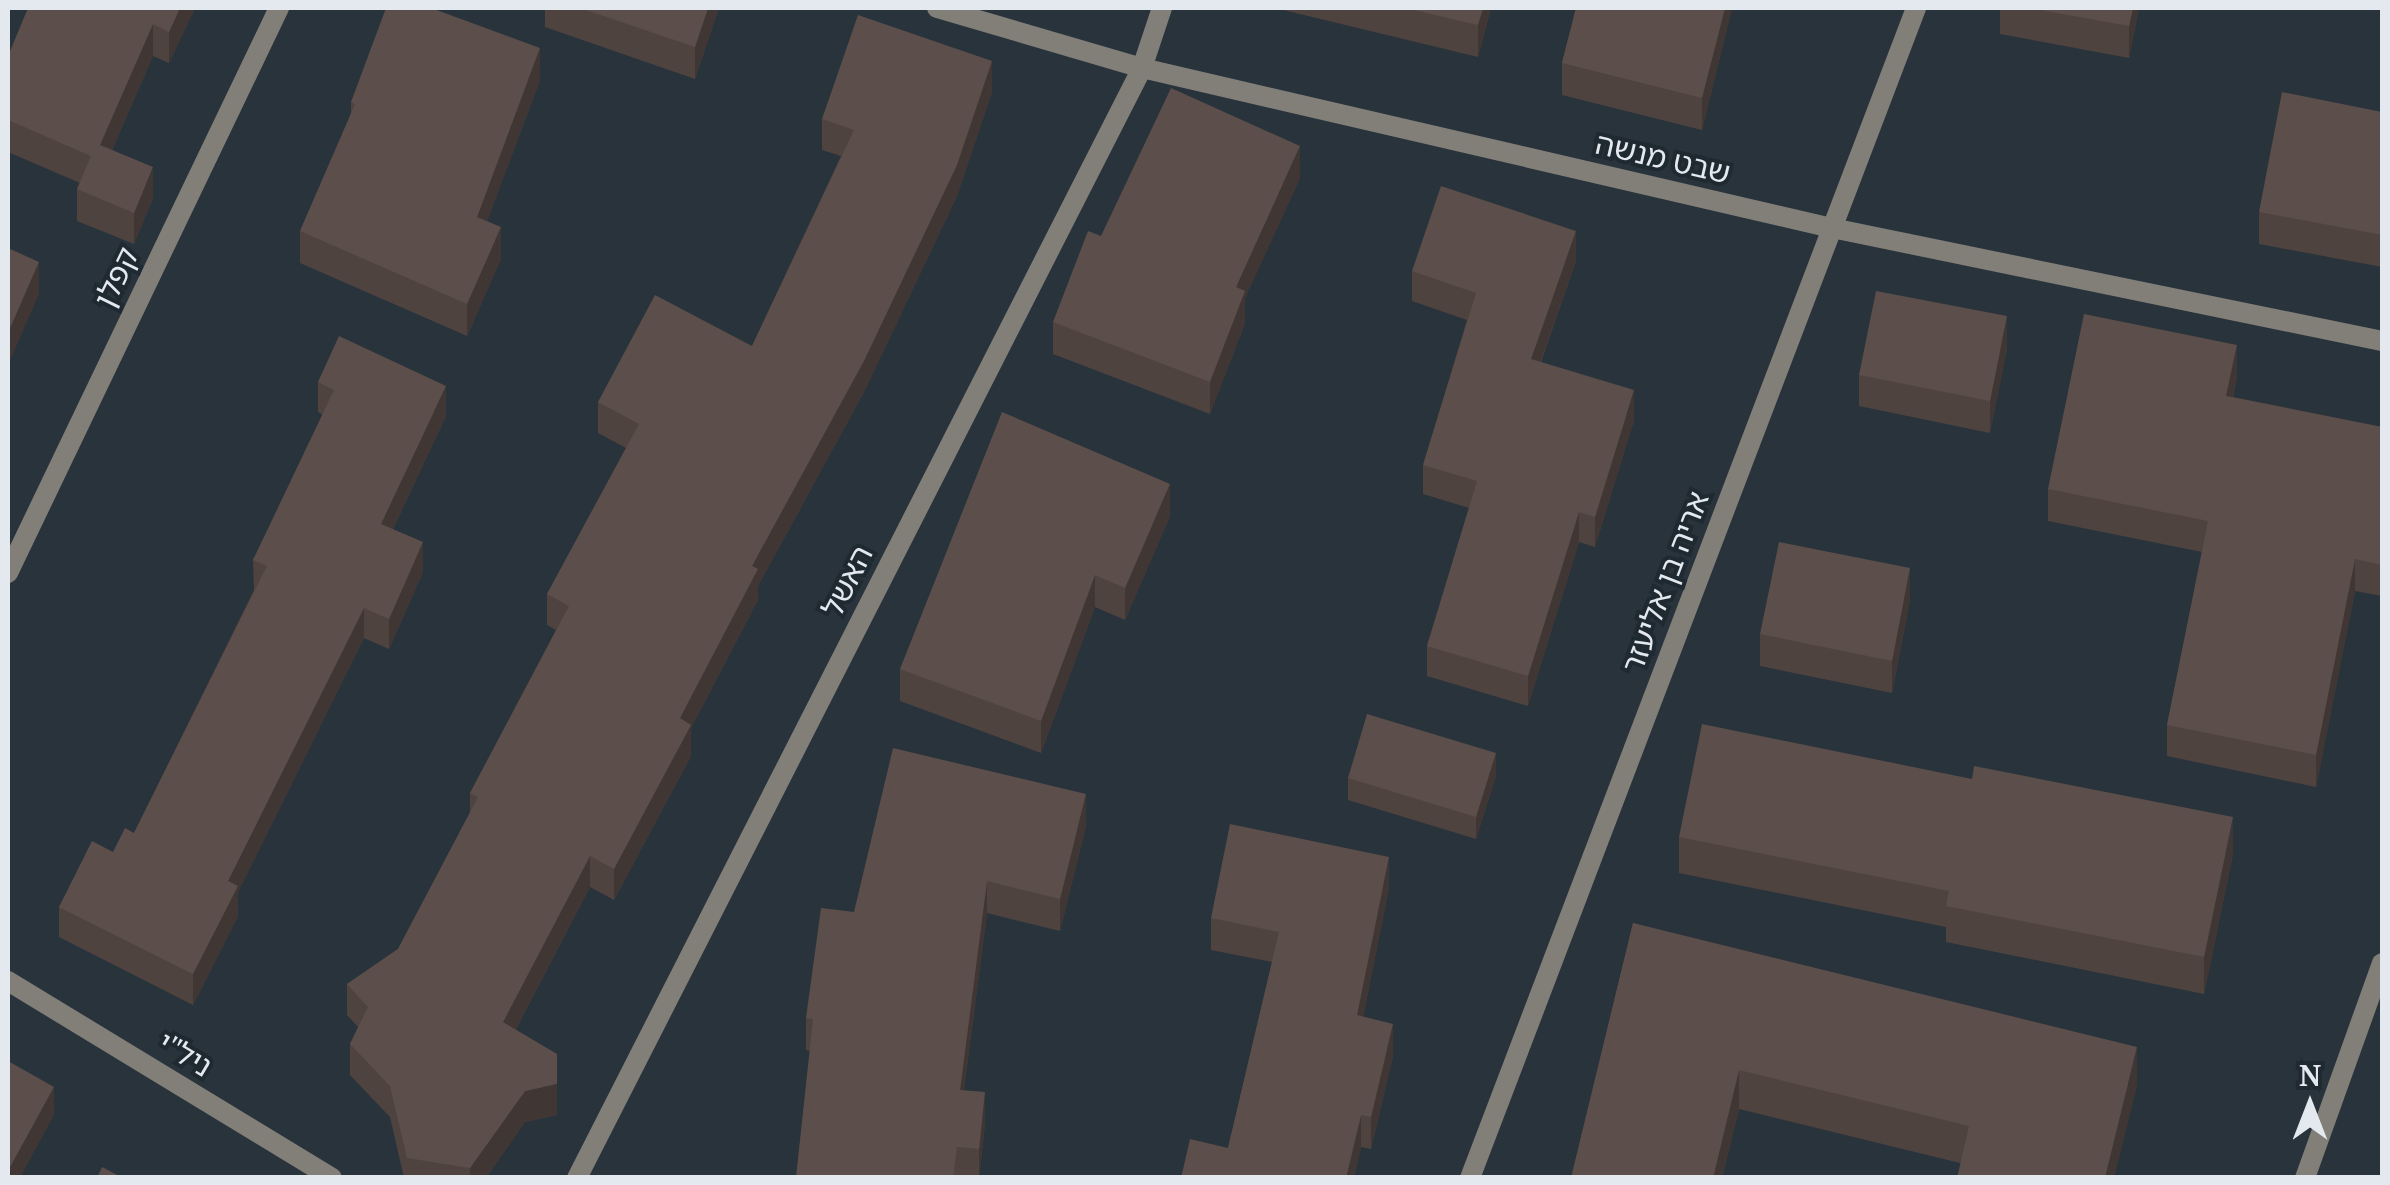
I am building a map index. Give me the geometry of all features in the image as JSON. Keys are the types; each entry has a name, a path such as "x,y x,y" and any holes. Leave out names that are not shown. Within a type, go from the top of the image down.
{"street":[{"name":"קפלן","path":"8,573 279,8"},
{"name":"שבט מנשה","path":"937,8 1142,68 1832,228 2382,340"},
{"name":"האשל","path":"577,1178 1142,68 1162,8"},
{"name":"אריה בן אליעזר","path":"1470,1178 1916,8"},
{"path":"2305,1178 2382,963"},
{"name":"ניל\"י","path":"8,981 332,1178"}],"building":[{"path":"28,8 180,8 169,32 153,24 100,145 153,167 134,213 77,189 91,156 8,120 8,56"},
{"path":"386,8 431,8 540,48 477,217 501,227 467,304 300,231 355,104 351,102"},
{"path":"580,8 708,8 695,47"},
{"path":"1405,8 1483,8 1478,25"},
{"path":"1576,8 1725,8 1702,98 1562,63"},
{"path":"2029,8 2133,8 2129,26"},
{"path":"858,15 992,61 957,165 864,361 752,566 758,569 680,718 691,725 614,869 590,856 503,1022 557,1054 557,1084 525,1091 470,1168 407,1158 390,1086 350,1044 368,1007 347,984 398,949 478,797 470,793 569,606 547,594 639,424 598,402 655,295 752,346 854,130 822,119"},
{"path":"1171,88 1300,146 1236,287 1245,291 1210,382 1053,322 1088,231 1101,236"},
{"path":"2282,92 2382,112 2382,235 2259,212"},
{"path":"1441,186 1576,231 1531,359 1634,390 1595,517 1579,512 1528,676 1427,646 1477,481 1423,465 1476,293 1412,271"},
{"path":"8,248 39,262 8,333"},
{"path":"1876,291 2007,316 1990,401 1859,375"},
{"path":"2084,314 2237,345 2226,396 2382,427 2382,565 2355,559 2316,755 2167,725 2208,521 2048,489"},
{"path":"339,336 446,386 381,524 423,542 389,619 364,608 228,881 238,886 193,974 59,907 92,841 113,852 125,828 134,833 267,566 253,560 334,390 318,382"},
{"path":"1002,412 1170,484 1125,588 1095,575 1041,721 900,669"},
{"path":"1779,542 1910,568 1892,661 1760,634"},
{"path":"1367,714 1496,753 1476,817 1348,778"},
{"path":"1702,724 1972,779 1974,766 2233,817 2204,957 1946,906 1949,891 1679,837"},
{"path":"893,748 1086,794 1060,899 987,881 960,1090 985,1092 979,1149 957,1147 953,1178 796,1178 813,1019 806,1018 821,908 854,912"},
{"path":"1230,824 1389,857 1357,1015 1393,1024 1371,1117 1361,1115 1346,1178 1181,1178 1190,1139 1228,1148 1279,932 1211,918"},
{"path":"1633,923 2137,1047 2105,1178 1957,1178 1969,1126 1739,1070 1713,1178 1571,1178"},
{"path":"8,1061 54,1087 8,1171"},
{"path":"102,1167 123,1178 97,1178"}]}
